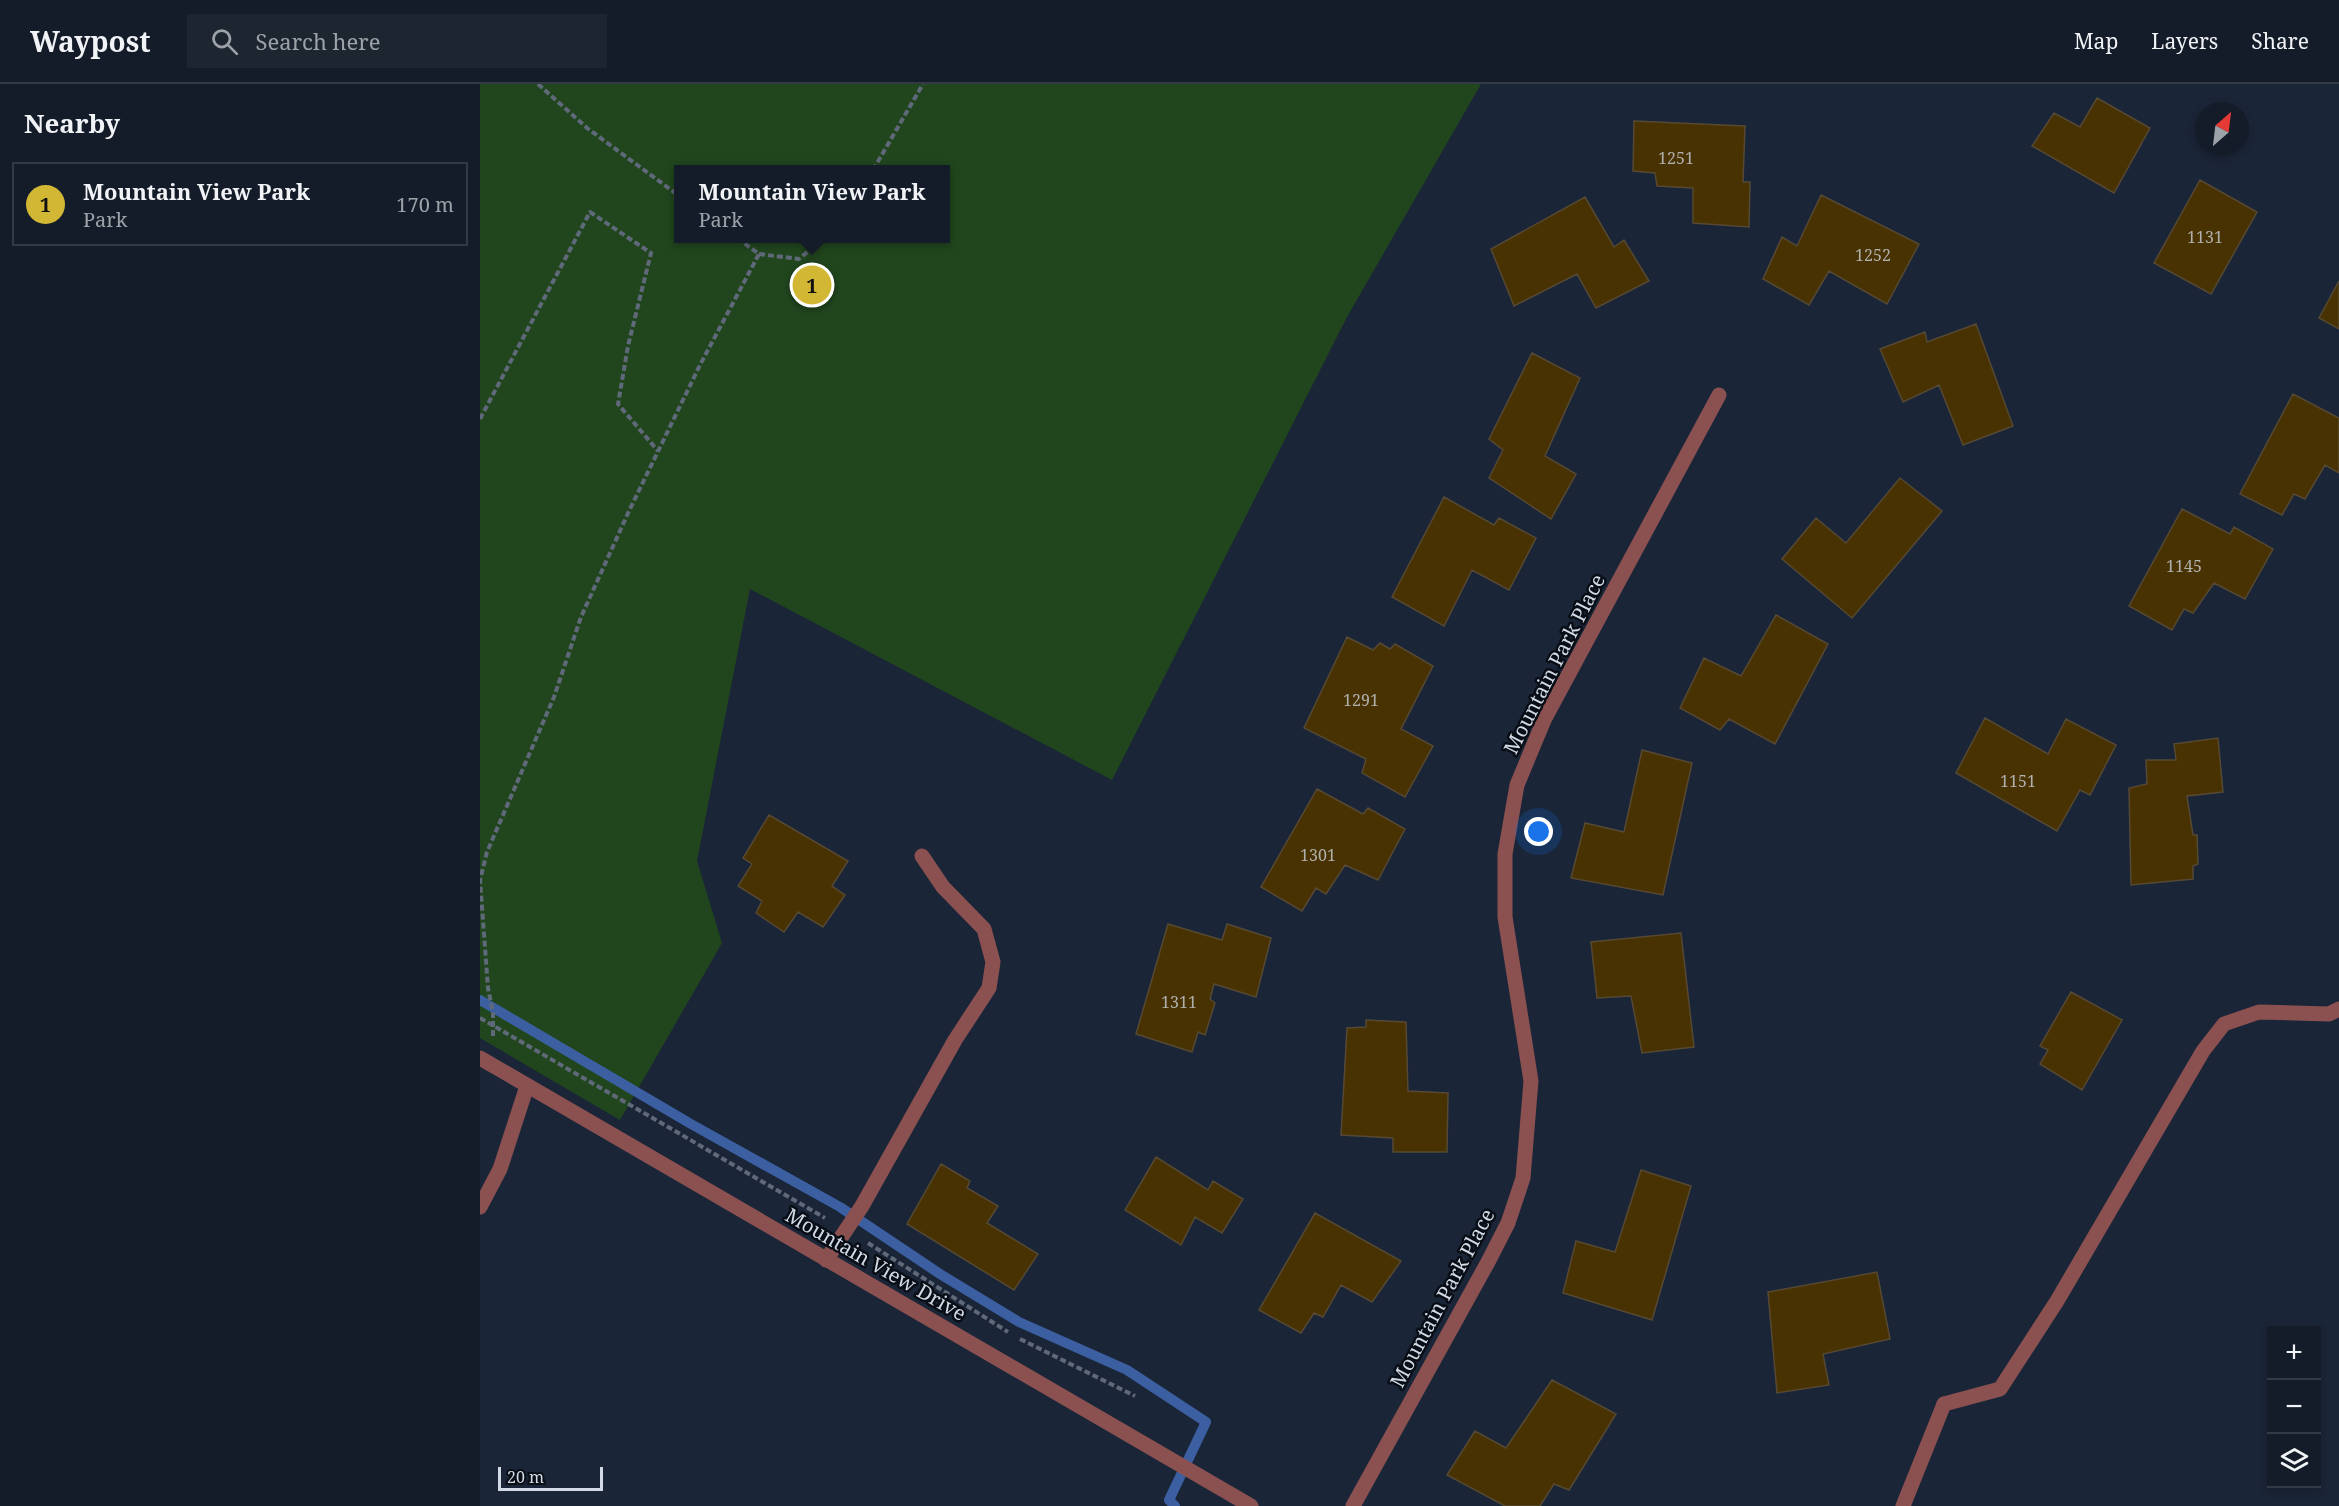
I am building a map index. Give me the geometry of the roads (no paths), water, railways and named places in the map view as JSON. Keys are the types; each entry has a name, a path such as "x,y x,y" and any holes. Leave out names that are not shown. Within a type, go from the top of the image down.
{"street":[{"name":"Mountain Park Place","path":"1353,1506 1488,1262 1508,1223 1522,1178 1531,1081 1505,917 1505,854 1517,785 1544,720 1719,394"},
{"path":"826,1260 846,1231 955,1040 989,988 993,962 984,928 943,887 922,856"},
{"path":"1903,1506 1944,1404 2000,1389 2057,1301 2203,1051 2224,1024 2259,1012 2329,1014 2339,1009"},
{"name":"Mountain View Drive","path":"487,1062 1251,1506"},
{"path":"480,1207 500,1169 528,1086"}],"waterway":[{"path":"480,1000 691,1124 840,1207 940,1274 1019,1322 1127,1370 1206,1422 1169,1500 1175,1506"}],"place":[{"name":"Mountain View Park","path":"812,285"}]}
